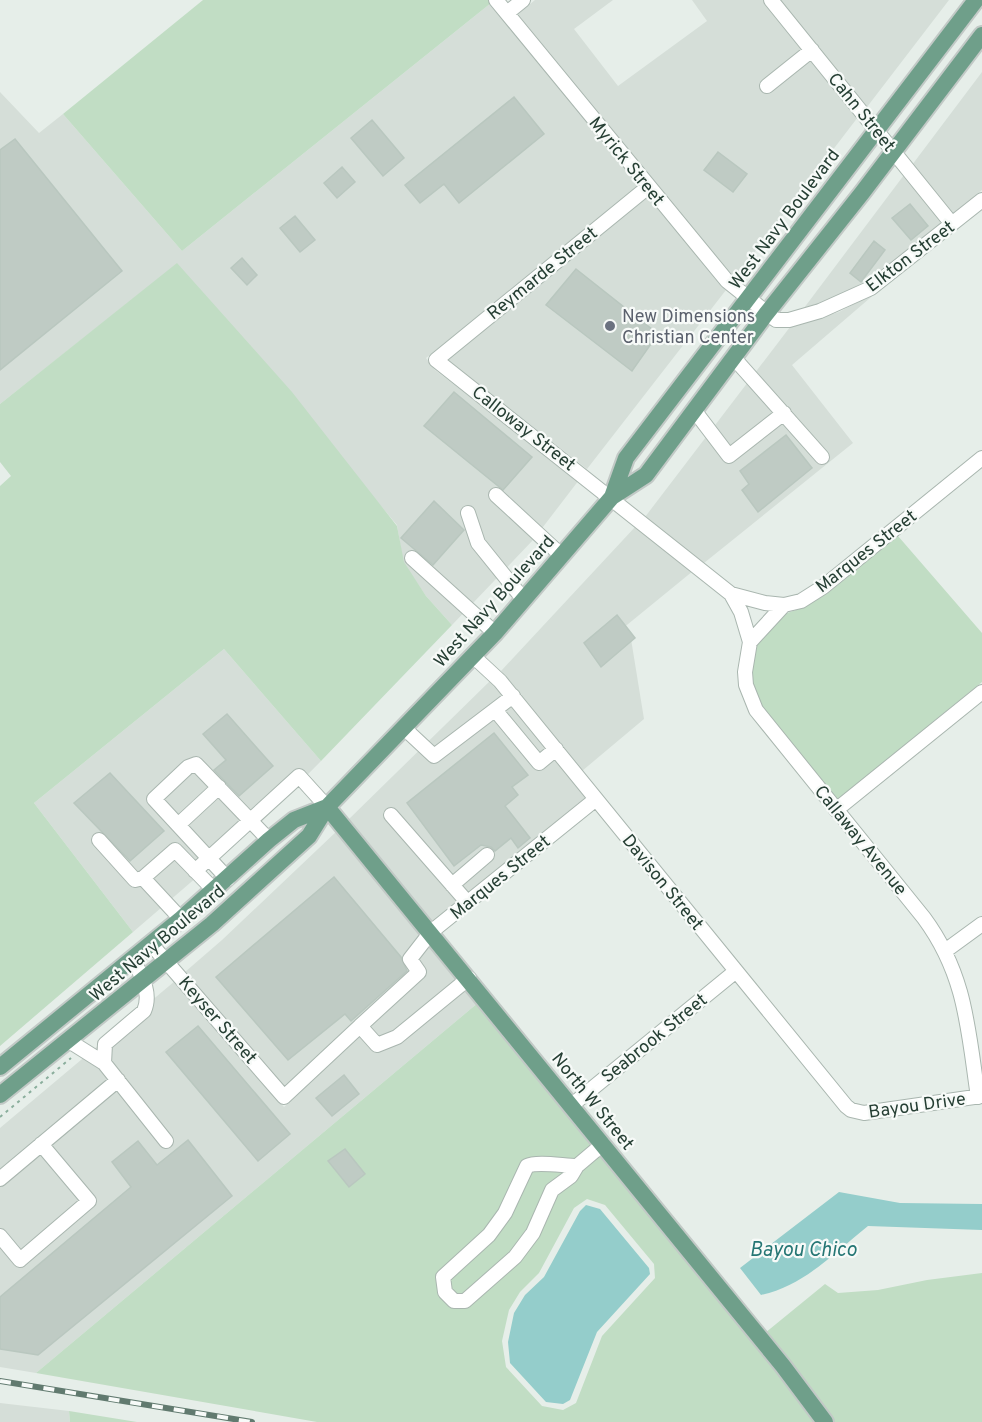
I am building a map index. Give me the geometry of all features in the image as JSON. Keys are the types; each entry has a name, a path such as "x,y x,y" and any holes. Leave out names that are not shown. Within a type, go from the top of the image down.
{"main road":[{"name":"West Navy Boulevard","path":"612,497 626,458 976,0"},
{"name":"West Navy Boulevard","path":"0,1095 167,962 309,836 327,807 495,633 612,497 646,475 733,357 894,152 982,35"},
{"name":"West Navy Boulevard","path":"0,1067 182,919 294,820 327,807"},
{"name":"North W Street","path":"327,807 469,978 783,1366 825,1422"}],"street":[{"name":"Myrick Street","path":"496,0 726,281 766,314"},
{"path":"507,13 523,0"},
{"name":"Cahn Street","path":"771,0 952,224"},
{"path":"768,86 813,50"},
{"name":"Reymarde Street","path":"436,360 648,187"},
{"name":"Elkton Street","path":"766,314 782,321 789,320 851,298 885,278 982,200"},
{"path":"733,357 822,457"},
{"name":"Calloway Street","path":"436,360 612,497"},
{"path":"694,410 729,456 784,413"},
{"name":"Marques Street","path":"750,642 784,605 801,601 823,587 982,458"},
{"path":"496,495 562,556"},
{"name":"Callaway Avenue","path":"612,497 731,594 741,612 750,642 745,672 750,698 756,710 924,918 945,951 962,995 980,1097"},
{"path":"468,513 478,543 524,600"},
{"path":"412,558 495,633"},
{"name":"Callaway Avenue","path":"731,594 765,603 784,605"},
{"name":"Davison Street","path":"473,656 489,669 513,696 851,1110"},
{"path":"836,810 982,692"},
{"path":"404,728 434,756 513,696"},
{"path":"496,711 539,763 556,749"},
{"path":"228,879 154,799 188,767 196,764 269,840"},
{"path":"195,871 299,776 327,807"},
{"path":"178,825 219,788"},
{"name":"Marques Street","path":"360,1026 419,972 410,959 431,932 596,799"},
{"path":"391,815 468,903"},
{"path":"99,840 135,880 143,878 189,837"},
{"path":"175,850 214,890"},
{"path":"452,885 487,855"},
{"path":"143,878 182,919"},
{"path":"945,951 982,924"},
{"name":"Keyser Street","path":"151,944 284,1097 360,1026"},
{"path":"104,1063 105,1044 144,1011 147,1005 144,980 132,959"},
{"name":"Seabrook Street","path":"572,1106 736,971"},
{"path":"360,1026 377,1045 397,1037 469,978"},
{"path":"69,1041 104,1063 166,1141"},
{"path":"0,1179 118,1080"},
{"name":"Bayou Drive","path":"851,1110 864,1113 980,1097"},
{"path":"0,1236 20,1260 89,1201 41,1144"},
{"path":"552,1190 571,1176 577,1166 603,1144"},
{"path":"553,1166 552,1190 532,1233 515,1257 465,1301 454,1301 445,1292 442,1284 443,1277 494,1228 505,1213 527,1166 533,1163 577,1166"}],"shaded area":[{"path":"535,0 613,0 574,29 618,86 707,21 692,0 763,0 858,117 734,279 517,15"},
{"path":"779,0 949,0 867,107"},
{"path":"491,3 638,185 426,358 435,370 579,480 533,540 452,625 426,596 403,562 397,525 177,264 0,404 0,92 39,133 63,114 182,251"},
{"path":"982,72 982,190 952,214 912,165"},
{"path":"904,175 942,223 866,281 832,299 804,308"},
{"path":"648,197 726,290 587,469 447,360"},
{"path":"877,292 792,365 853,443 704,563 645,517 790,327 839,312"},
{"path":"636,526 693,571 622,629 631,639 644,719 582,771 501,671"},
{"path":"224,649 321,761 261,822 133,932 34,803"},
{"path":"491,680 586,797 432,922 347,821"},
{"path":"338,830 479,1002 36,1373 0,1367 0,1128 175,981 284,1107 293,1099 185,972"},
{"path":"0,1403 69,1411 70,1422 0,1422"}],"green space":[{"path":"203,0 488,0 491,3 182,251 63,114"},
{"path":"177,263 292,392 397,526 404,562 426,596 452,625 321,761 224,649 34,803 133,932 0,1046 0,486 11,476 0,462 0,404"},
{"path":"898,536 982,633 982,682 837,800 762,707 753,685 752,673 757,645 787,613 805,607 828,593"},
{"path":"479,1002 778,1370 817,1422 317,1422 36,1373","holes":["587,1199 605,1205 654,1264 655,1278 602,1336 576,1403 563,1410 542,1406 506,1367 502,1341 509,1310 520,1292 539,1273 574,1208"]},
{"path":"982,1273 982,1422 833,1422 765,1333 825,1284 838,1293 878,1290 927,1280"},
{"path":"69,1411 137,1422 70,1422"}],"water":[{"name":"Bayou Chico","path":"839,1192 900,1203 982,1204 982,1230 868,1226 805,1276 777,1291 761,1295 740,1268"},
{"path":"586,1205 600,1209 649,1268 650,1274 597,1332 570,1400 563,1404 546,1402 510,1363 508,1342 514,1313 525,1295 544,1277 580,1211"}],"building":[{"path":"514,97 544,134 459,203 444,184 420,203 405,185"},
{"path":"372,120 404,158 383,176 351,138"},
{"path":"15,139 122,271 0,370 0,150"},
{"path":"718,152 747,174 733,192 704,170"},
{"path":"342,167 355,182 337,198 324,183"},
{"path":"910,204 928,226 911,240 892,218"},
{"path":"295,216 315,240 300,252 280,228"},
{"path":"874,241 885,250 861,282 850,273"},
{"path":"242,258 257,275 247,285 231,268"},
{"path":"576,269 658,334 632,371 546,305"},
{"path":"454,392 532,457 503,490 424,426"},
{"path":"786,435 812,468 758,512 742,490 749,484 740,471"},
{"path":"434,501 464,530 433,565 401,538"},
{"path":"617,615 635,638 601,667 584,643"},
{"path":"227,714 273,766 239,796 214,770 226,760 203,734"},
{"path":"494,733 528,775 512,787 518,795 505,806 530,838 518,848 511,838 495,851 491,847 481,845 454,866 407,803"},
{"path":"110,773 164,831 130,861 74,803"},
{"path":"334,877 401,957 407,971 351,1021 345,1014 288,1060 216,977"},
{"path":"198,1026 290,1134 258,1161 166,1052"},
{"path":"344,1075 359,1094 332,1116 316,1098"},
{"path":"188,1140 232,1196 38,1355 0,1349 0,1297 131,1187 112,1162 138,1141 157,1165"},
{"path":"345,1149 365,1174 349,1187 328,1161"}],"railway":[{"path":"0,1381 252,1422"}],"place":[{"name":"New Dimensions Christian Center","path":"610,326"}]}
